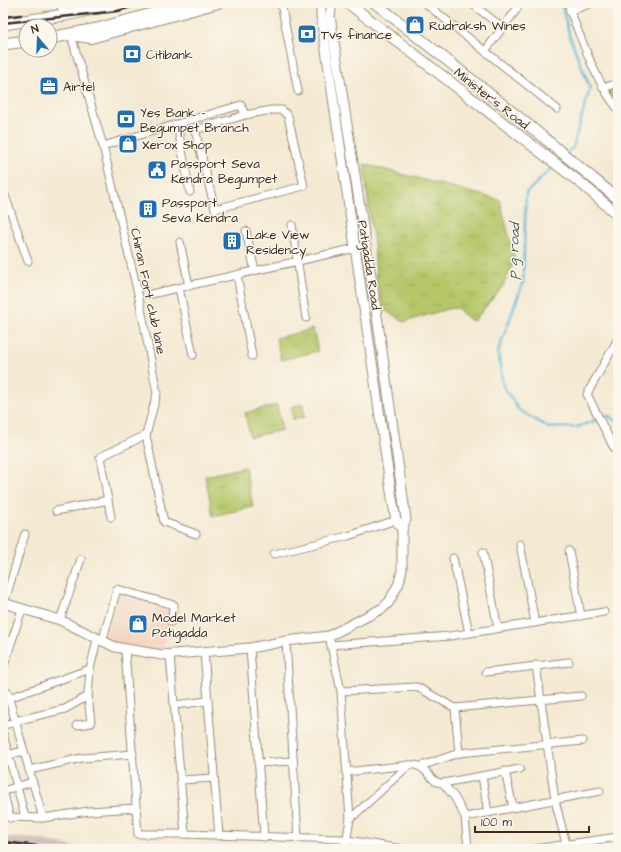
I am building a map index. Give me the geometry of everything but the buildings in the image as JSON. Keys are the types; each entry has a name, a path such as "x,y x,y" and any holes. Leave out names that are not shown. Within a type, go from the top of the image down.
{"main road":[{"path":"3,24 65,15 122,3"},
{"path":"58,37 71,35 192,3"},
{"path":"71,35 91,38 218,3"},
{"name":"Minister's Road","path":"348,3 582,184 618,215"},
{"name":"Minister's Road","path":"375,3 526,123 618,199"},
{"path":"3,44 18,42"}],"street":[{"path":"59,3 65,15"},
{"path":"281,3 298,91"},
{"name":"Patigadda Road","path":"321,3 326,16 365,246 406,519 402,529 402,570 399,582 389,602 384,608 330,641"},
{"name":"Patigadda Road","path":"332,3 326,16 355,249 396,520 402,529"},
{"path":"425,3 557,109"},
{"path":"471,3 503,28"},
{"path":"485,50 517,9 517,3"},
{"path":"569,3 570,11 603,88 618,109"},
{"path":"570,11 592,3"},
{"name":"Chiran Fort club lane","path":"71,35 103,146 139,298 157,393 146,435 164,522 196,534"},
{"path":"603,88 618,83"},
{"path":"103,146 144,136 177,124 242,105 245,115"},
{"path":"232,108 235,118"},
{"path":"282,110 288,116 304,186 215,209 195,130 235,118 245,115 282,110"},
{"path":"177,124 190,192"},
{"path":"3,190 28,261"},
{"path":"292,225 306,318"},
{"path":"246,231 255,271"},
{"path":"180,242 189,286"},
{"path":"151,294 365,246"},
{"path":"237,275 252,356"},
{"path":"179,288 193,355"},
{"path":"618,339 587,394 618,452"},
{"path":"380,422 391,420"},
{"path":"111,517 100,457 146,435"},
{"path":"56,511 108,500"},
{"path":"274,554 348,536 396,520"},
{"path":"25,534 3,604 22,608 60,620 99,641 125,650 170,655 250,648 286,641 330,641 450,636 604,612"},
{"path":"520,544 535,623"},
{"path":"569,551 581,616"},
{"path":"483,552 498,628"},
{"path":"453,558 469,632"},
{"path":"60,620 81,559"},
{"path":"77,725 90,723 88,696 90,669 117,589 174,605 171,622"},
{"path":"3,669 22,608"},
{"path":"286,641 298,838"},
{"path":"330,641 341,691 350,819 345,849"},
{"path":"250,648 264,837"},
{"path":"125,650 138,834 185,834 347,840 402,849"},
{"path":"204,652 219,836"},
{"path":"170,655 185,834"},
{"path":"486,672 569,662"},
{"path":"536,665 542,699 555,800 566,844"},
{"path":"43,818 16,721 6,696 90,669"},
{"path":"341,691 418,687 455,708 581,696"},
{"path":"3,725 65,709 88,696"},
{"path":"174,705 208,701"},
{"path":"455,708 459,753"},
{"path":"3,734 6,755 25,817"},
{"path":"346,772 409,765 422,766 459,753 583,741"},
{"path":"6,755 24,751"},
{"path":"29,770 82,758 133,754"},
{"path":"258,763 293,761"},
{"path":"350,819 409,765"},
{"path":"422,766 437,782 443,783 520,769"},
{"path":"505,772 513,808"},
{"path":"482,776 488,813"},
{"path":"180,780 214,778"},
{"path":"32,782 3,790 6,818 43,818 89,811 136,808"},
{"path":"443,783 455,798 465,817 468,849"},
{"path":"465,817 600,791"},
{"path":"534,849 618,837"}],"shaded area":[{"name":"Model Market Patigadda","path":"117,590 173,606 162,655 102,642"},
{"path":"3,837 39,839 84,849 3,849"}],"green space":[{"path":"618,85 618,106 606,90"},
{"path":"364,164 500,200 515,260 503,286 474,321 469,319 457,308 447,309 404,322 383,309 376,278 374,243"},
{"path":"313,329 318,351 281,360 276,338"},
{"path":"303,404 305,417 293,419 291,407"},
{"path":"277,405 282,430 250,437 245,413"},
{"path":"245,467 253,507 213,516 205,476"}],"waterway":[{"name":"p g road","path":"561,3 570,37 590,88 573,147 566,154"},
{"name":"p g road","path":"554,166 526,193 523,282 498,352 503,386 519,410 549,428 577,427 609,416 618,422"}],"railway":[{"path":"3,23 118,11 144,3"},
{"path":"3,17 21,15"},
{"path":"3,842 63,849"}],"place":[{"name":"Rudraksh Wines","path":"415,25"},
{"name":"Tvs finance","path":"307,34"},
{"name":"Citibank","path":"132,54"},
{"name":"Airtel","path":"49,86"},
{"name":"Yes Bank - Begumpet Branch","path":"126,119"},
{"name":"Xerox Shop","path":"128,144"},
{"name":"Passport Seva Kendra Begumpet","path":"157,170"},
{"name":"Passport Seva Kendra","path":"148,209"},
{"name":"Lake View Residency","path":"232,241"},
{"name":"Model Market Patigadda","path":"138,624"}]}
